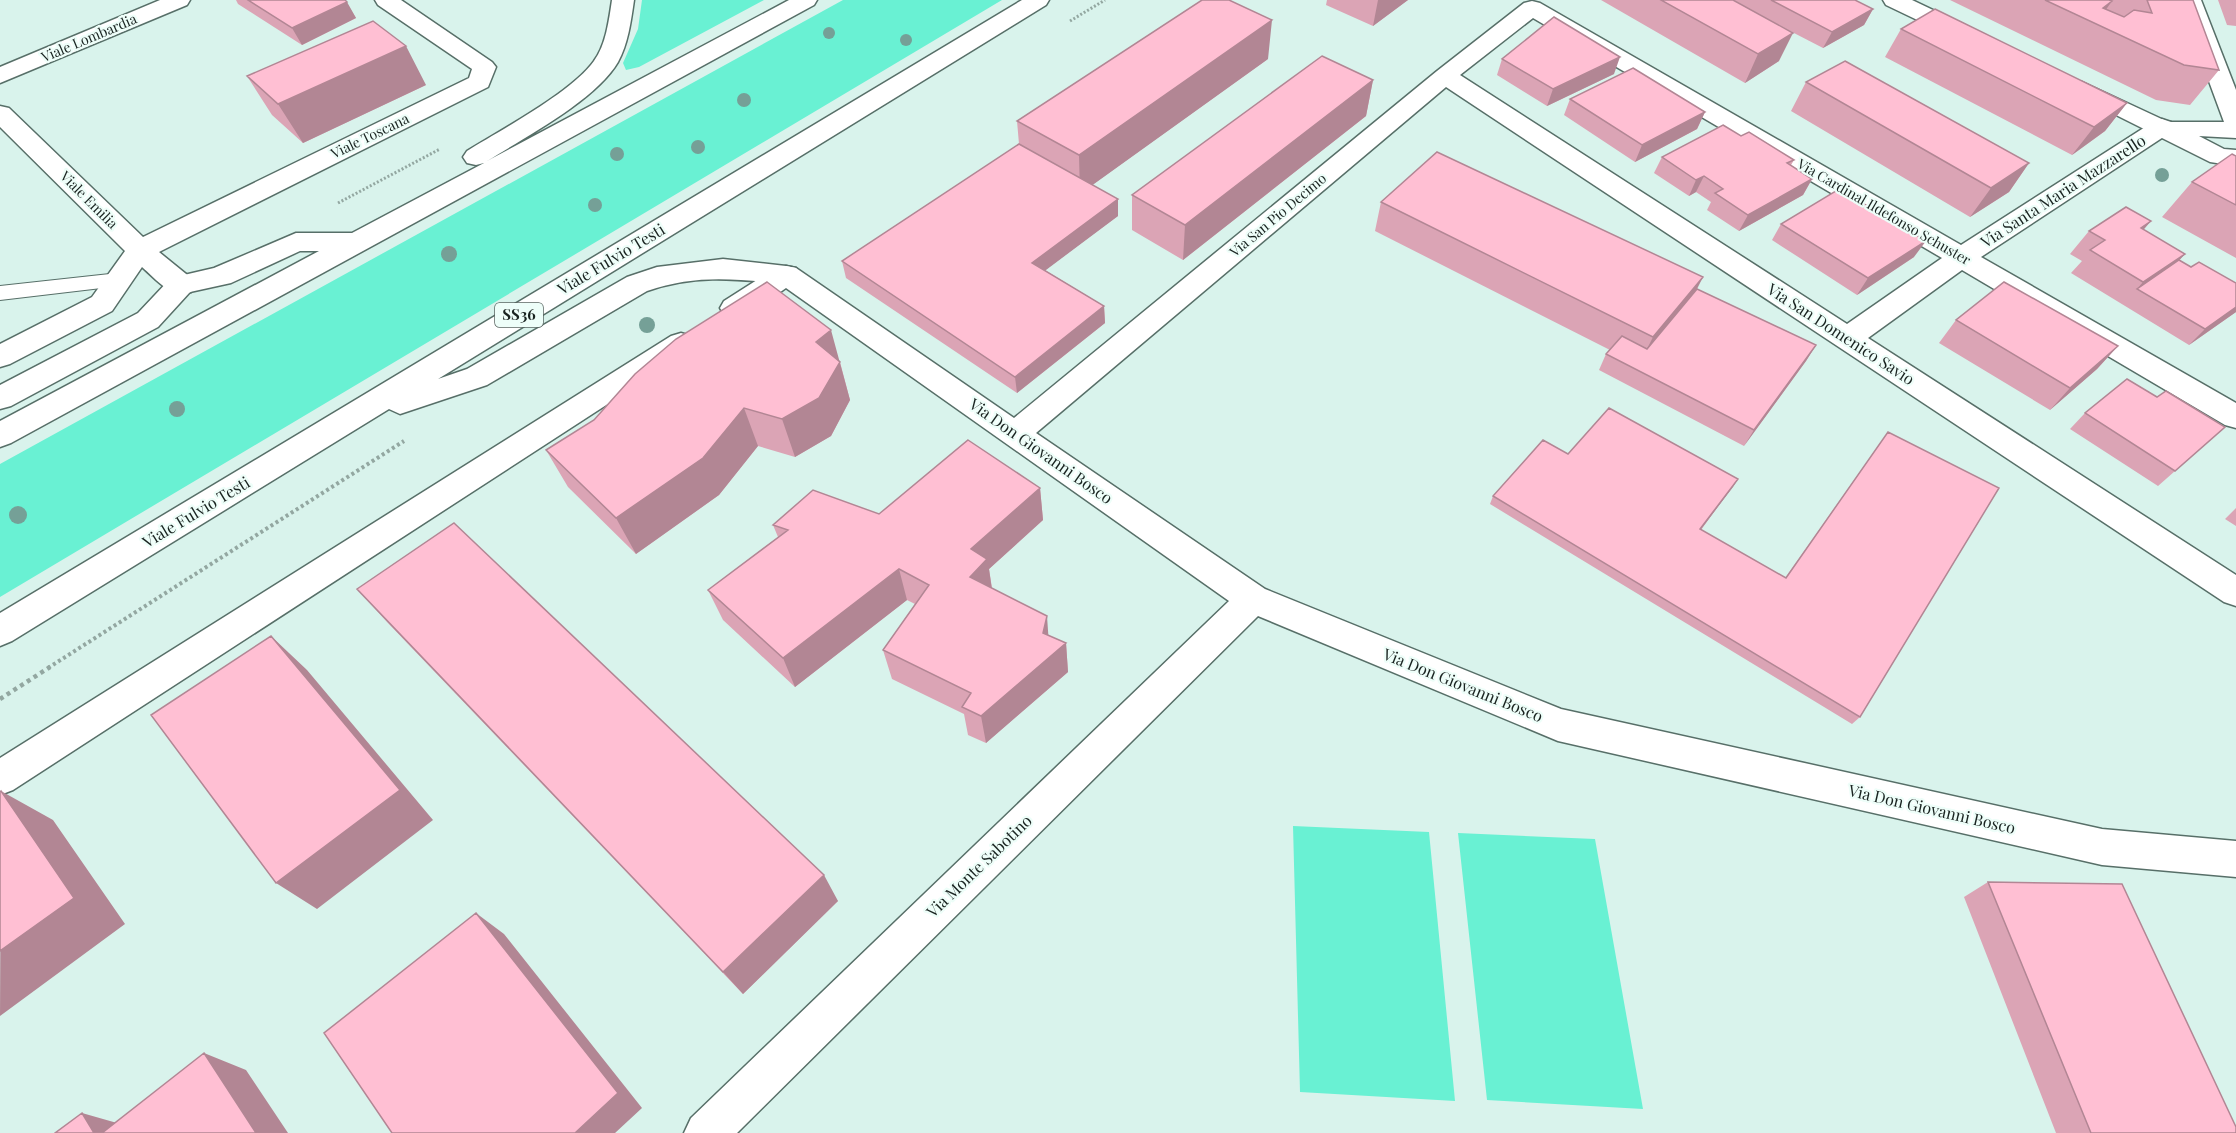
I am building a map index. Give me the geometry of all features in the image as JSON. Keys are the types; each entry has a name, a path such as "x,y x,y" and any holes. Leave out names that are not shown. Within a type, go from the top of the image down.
{"main road":[{"name":"Viale Lombardia","path":"0,76 179,0"},
{"name":"Viale Toscana","path":"140,250 480,82 484,67 386,0"},
{"path":"0,398 148,320 181,285 221,276 296,242 359,242 446,178 580,88 605,63 618,29 623,0"},
{"path":"0,435 806,0"},
{"name":"Viale Fulvio Testi","path":"0,631 1038,0"},
{"path":"1894,0 1981,41"},
{"path":"2190,0 2236,122"},
{"name":"Via San Pio Decimo","path":"1016,433 1445,76 1537,4"},
{"name":"Via Cardinal Ildefonso Schuster","path":"1537,4 2236,417"},
{"name":"Via San Domenico Savio","path":"1445,76 2236,592"},
{"path":"2064,81 2230,160"},
{"name":"Viale Emilia","path":"0,112 140,250 181,285"},
{"path":"2162,127 2236,130"},
{"name":"Via Santa Maria Mazzarello","path":"1847,339 1990,237 2162,127"},
{"path":"0,357 102,304 140,250"},
{"path":"346,420 477,378 637,284 667,274 723,268 786,275"},
{"path":"0,778 786,275"},
{"name":"Via Don Giovanni Bosco","path":"786,275 1253,599 1558,725 2102,848 2236,859"},
{"name":"Via Monte Sabotino","path":"706,1133 1253,599"}],"lane":[{"path":"0,293 119,280"}],"path":[{"path":"329,207 446,146"}],"green space":[{"path":"642,0 764,0 639,67 626,70 623,63 638,29"},
{"path":"843,0 1002,0 0,597 0,464"},
{"path":"1293,826 1429,832 1455,1101 1300,1092"},
{"path":"1458,833 1595,839 1643,1109 1487,1100"}],"building":[{"path":"248,0 345,0 347,2 292,28"},
{"path":"1202,0 1229,0 1272,20 1079,155 1017,121"},
{"path":"1661,0 1733,0 1793,33 1758,54"},
{"path":"1771,0 1855,0 1873,9 1832,32"},
{"path":"2045,0 2109,0 2112,1 2103,8 2124,17 2134,10 2152,13 2147,0 2193,0 2219,70 2184,65"},
{"path":"1935,9 2127,103 2094,127 1901,29"},
{"path":"1554,17 1620,57 1553,89 1502,59"},
{"path":"373,21 406,46 278,104 247,76"},
{"path":"1322,56 1373,80 1185,225 1132,195"},
{"path":"1845,61 2029,163 1991,188 1806,82"},
{"path":"1633,68 1705,112 1642,145 1570,99"},
{"path":"1723,125 1741,136 1749,132 1794,160 1787,163 1812,179 1748,215 1715,193 1723,189 1704,176 1696,180 1662,157"},
{"path":"1019,144 1118,199 1032,263 1104,306 1015,377 842,261"},
{"path":"1437,152 1703,277 1653,337 1381,202"},
{"path":"2232,154 2236,156 2236,205 2192,182"},
{"path":"1839,189 1926,241 1868,278 1781,224"},
{"path":"2126,207 2151,221 2141,228 2185,254 2143,282 2090,250 2105,240 2089,231"},
{"path":"2179,260 2191,267 2199,262 2236,283 2236,307 2205,329 2137,289"},
{"path":"767,282 831,330 816,342 840,362 819,398 782,419 744,408 703,458 616,518 546,450 594,420 635,374 676,339"},
{"path":"2004,282 2118,346 2070,388 1956,320"},
{"path":"1697,289 1816,345 1754,430 1606,354 1622,336 1647,349"},
{"path":"2127,379 2157,397 2166,391 2225,427 2175,471 2085,413"},
{"path":"1609,408 1738,479 1700,529 1786,578 1888,432 1999,488 1860,717 1493,496 1543,440 1568,454"},
{"path":"968,440 1040,488 971,549 987,559 970,577 1047,616 1043,633 1066,643 981,716 962,707 971,693 883,650 929,585 899,569 783,658 708,590 788,530 773,525 813,490 879,514"},
{"path":"454,523 824,875 723,972 357,589"},
{"path":"271,636 400,790 276,883 151,715"},
{"path":"0,792 74,898 0,951"},
{"path":"1988,882 2122,884 2236,1127 2236,1133 2091,1133"},
{"path":"476,913 618,1093 575,1133 392,1133 324,1033"},
{"path":"204,1053 256,1133 102,1133"},
{"path":"82,1113 94,1133 55,1133"}]}
